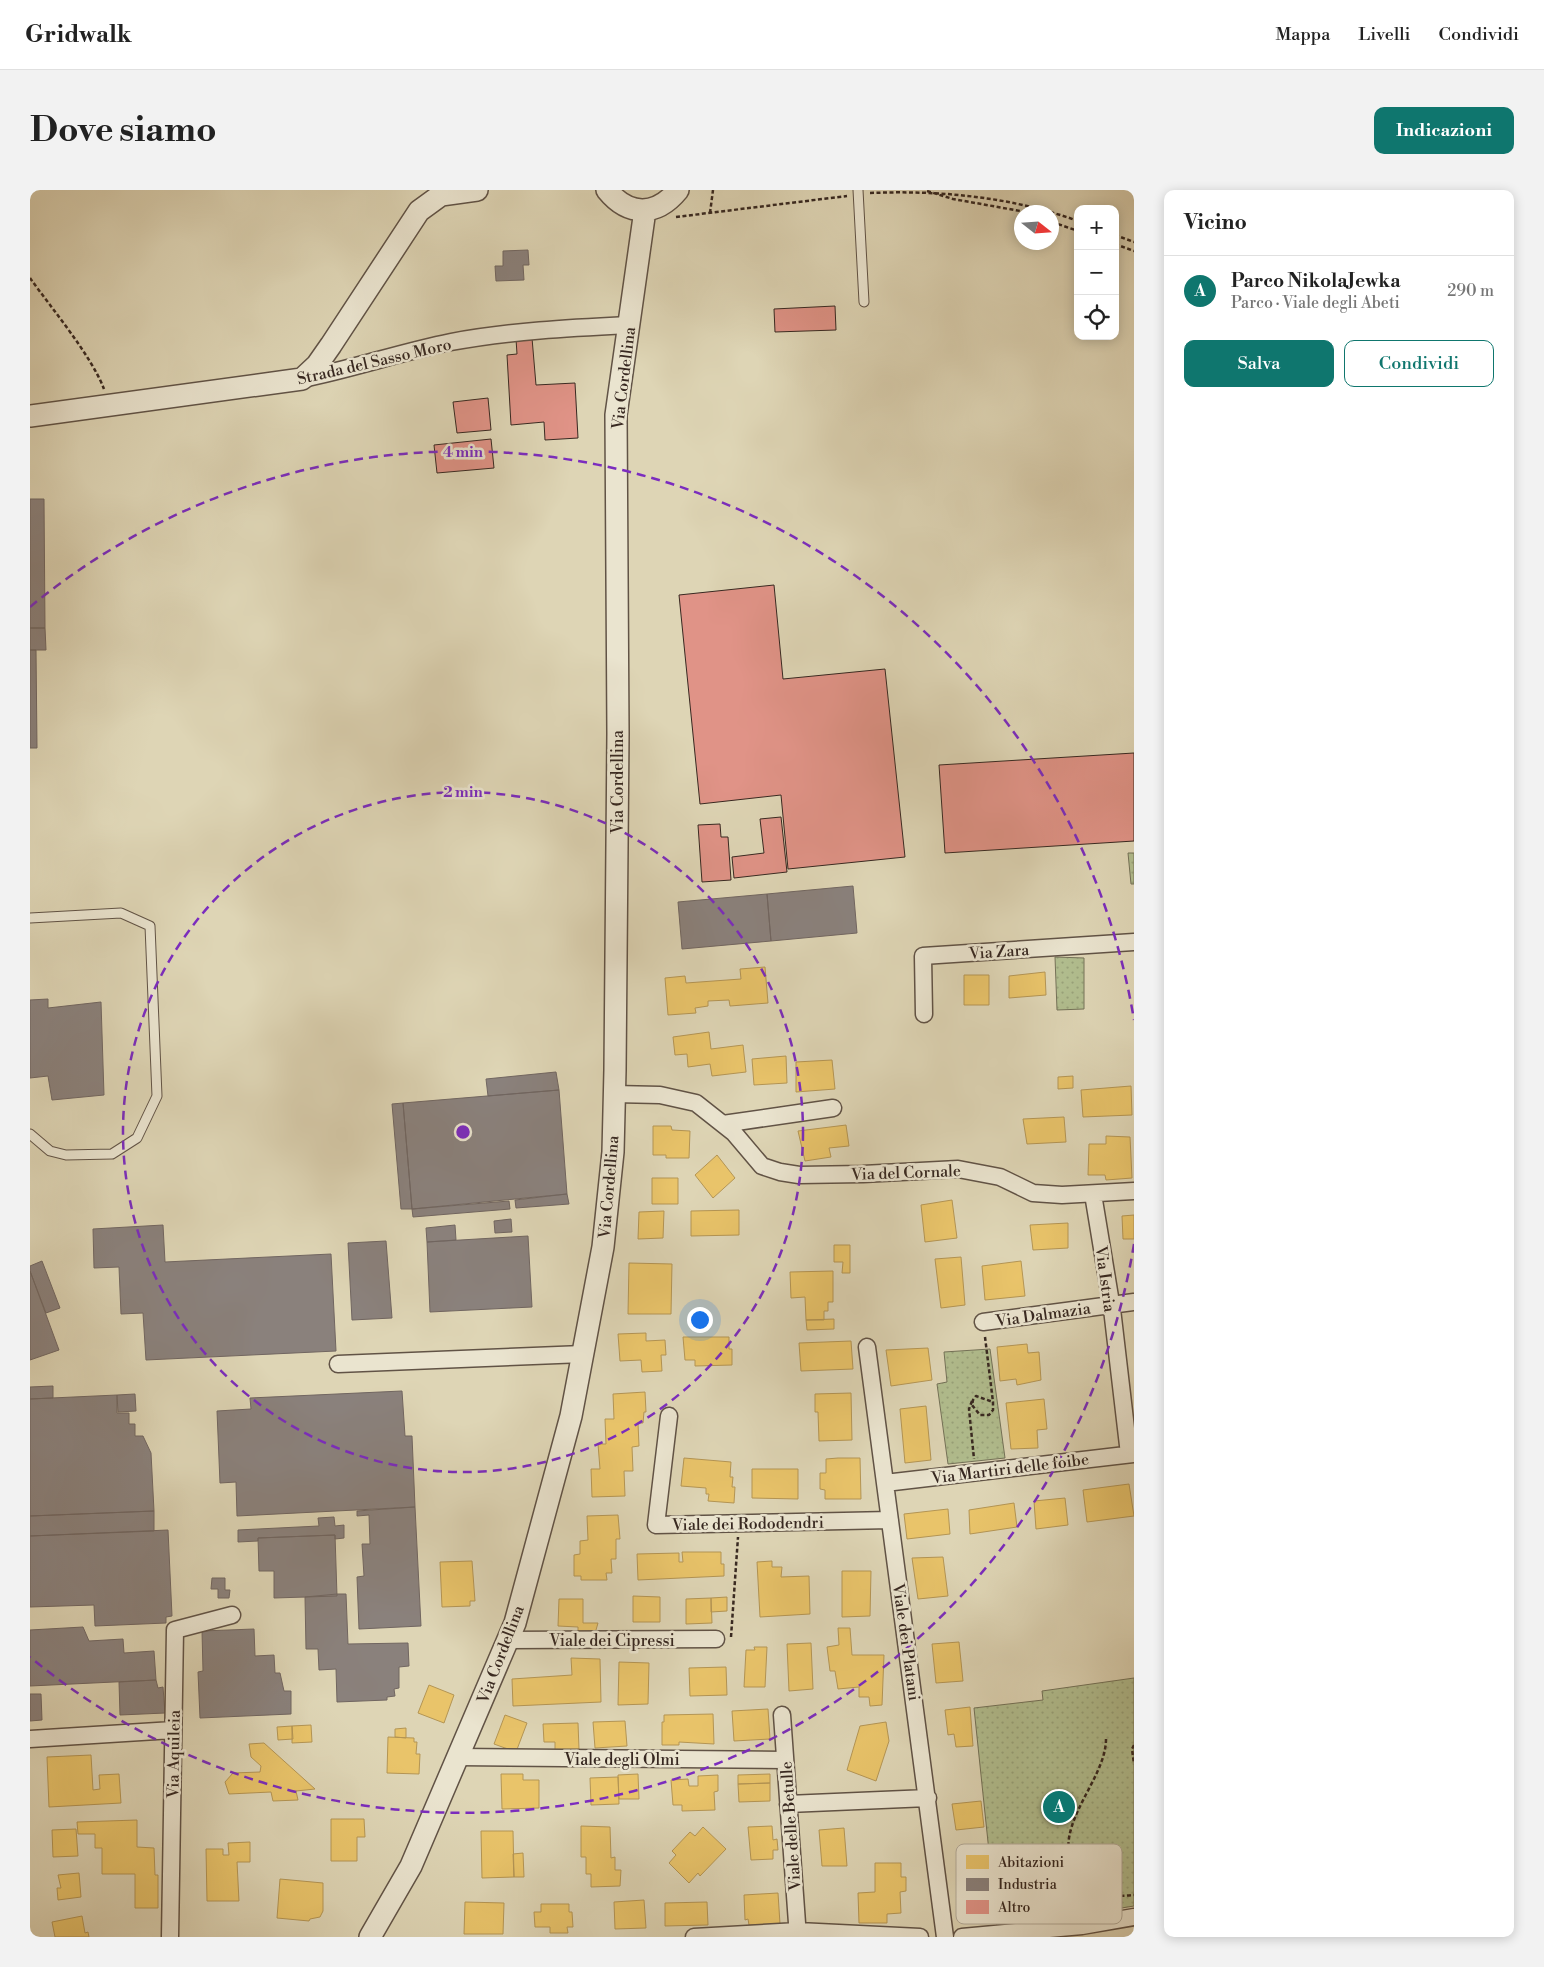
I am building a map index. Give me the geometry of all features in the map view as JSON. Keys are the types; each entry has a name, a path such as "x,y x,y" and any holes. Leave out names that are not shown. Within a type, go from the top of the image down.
{"street":[{"path":"302,379 317,365 331,345 419,211 441,194 477,190"},
{"path":"606,190 616,201 630,208 645,210 658,207 670,200 678,190"},
{"name":"Via Cordellina","path":"370,1937 411,1866 515,1623 571,1416 603,1247 613,1152 614,1094 618,742 616,415 645,210"},
{"name":"Strada del Sasso Moro","path":"30,416 302,379 348,370 450,342 522,331 629,325"},
{"name":"Via Zara","path":"924,1014 923,956 1134,942"},
{"name":"Via del Cornale","path":"614,1094 679,1098 696,1103 734,1133 762,1166 780,1172 799,1175 863,1174 958,1169 1000,1177 1033,1193 1062,1196 1134,1191"},
{"path":"723,1124 833,1108"},
{"name":"Via Istria","path":"1093,1194 1112,1305 1131,1454"},
{"name":"Via Dalmazia","path":"983,1322 1134,1302"},
{"name":"Viale dei Platani","path":"867,1347 945,1937"},
{"path":"338,1364 583,1354"},
{"name":"Viale dei Rododendri","path":"669,1416 656,1525 890,1520"},
{"name":"Via Martiri delle foibe","path":"885,1483 1131,1454"},
{"name":"Via Aquileia","path":"170,1937 175,1630 232,1615"},
{"name":"Viale dei Cipressi","path":"508,1640 716,1639"},
{"name":"Viale delle Betulle","path":"782,1715 798,1934"},
{"path":"30,1739 173,1730"},
{"name":"Viale degli Olmi","path":"458,1757 785,1760"},
{"path":"788,1804 928,1798"},
{"path":"962,1937 1095,1924"},
{"path":"694,1937 798,1934 920,1937"}],"lane":[{"path":"858,190 864,302"},
{"path":"30,918 121,912 150,926 157,1096 137,1138 112,1154 66,1155 50,1151 30,1134"}],"path":[{"path":"710,212 713,190"},
{"path":"923,190 953,199 1014,210"},
{"path":"1059,224 1074,230"},
{"path":"1119,236 1134,242"},
{"path":"1119,245 1134,251"},
{"path":"30,278 100,378 110,406"},
{"path":"973,1400 975,1410 980,1414 989,1415 993,1410 986,1349"},
{"path":"976,1472 969,1409 976,1396 993,1402"},
{"path":"716,1639 731,1637 739,1523"},
{"path":"1068,1844 1074,1820 1106,1749 1106,1739"},
{"path":"1134,1745 1132,1749 1134,1764"}],"green space":[{"path":"1128,853 1134,853 1134,884 1131,884"},
{"path":"1055,957 1084,958 1084,1009 1057,1010"},
{"path":"990,1349 1005,1458 948,1464 937,1384 947,1382 944,1352"},
{"path":"1134,1678 1134,1906 1122,1908 1122,1844 988,1844 974,1708 1043,1700 1042,1691"},
{"path":"997,1924 1022,1924 997,1928"}],"building: Abitazioni":[{"path":"765,967 768,1003 730,1006 729,1000 708,1001 708,1006 695,1008 696,1013 668,1015 665,978 685,976 686,983 741,979 740,969"},
{"path":"1045,972 1046,995 1009,998 1009,976"},
{"path":"964,975 989,975 989,1005 964,1005"},
{"path":"709,1032 711,1049 743,1045 746,1072 712,1076 710,1064 688,1067 687,1054 675,1055 673,1037"},
{"path":"786,1056 787,1083 754,1085 752,1059"},
{"path":"832,1060 835,1089 796,1092 796,1062"},
{"path":"1073,1076 1073,1088 1058,1089 1058,1077"},
{"path":"1131,1086 1132,1115 1083,1117 1081,1090"},
{"path":"1064,1117 1066,1142 1027,1144 1023,1119"},
{"path":"846,1125 849,1146 829,1148 831,1157 805,1161 798,1131"},
{"path":"653,1126 671,1126 672,1130 690,1131 689,1158 666,1158 666,1155 653,1155"},
{"path":"1106,1136 1130,1137 1132,1178 1106,1180 1105,1175 1088,1175 1089,1144 1106,1144"},
{"path":"717,1155 735,1178 713,1198 695,1175"},
{"path":"652,1178 678,1178 678,1204 652,1204"},
{"path":"952,1200 957,1238 925,1242 921,1205"},
{"path":"739,1210 739,1235 691,1236 691,1211"},
{"path":"664,1211 663,1238 638,1239 639,1212"},
{"path":"1134,1215 1134,1239 1123,1239 1122,1216"},
{"path":"1068,1223 1068,1248 1033,1250 1030,1225"},
{"path":"834,1245 850,1245 850,1273 842,1273 843,1262 834,1262"},
{"path":"961,1257 965,1305 941,1308 935,1259"},
{"path":"1021,1261 1025,1296 985,1300 982,1266"},
{"path":"629,1263 672,1264 671,1314 628,1314"},
{"path":"833,1271 833,1302 828,1302 828,1311 824,1311 824,1320 806,1320 805,1297 791,1298 790,1272"},
{"path":"834,1319 834,1329 807,1330 806,1320"},
{"path":"646,1333 646,1341 665,1340 666,1355 661,1355 662,1371 642,1372 641,1360 620,1361 618,1334"},
{"path":"683,1337 729,1337 729,1349 732,1349 732,1365 695,1366 695,1360 685,1360"},
{"path":"851,1341 853,1369 801,1371 799,1343"},
{"path":"1027,1344 1028,1353 1039,1352 1041,1380 1017,1385 1016,1379 1000,1381 997,1347"},
{"path":"928,1348 932,1380 891,1386 886,1350"},
{"path":"645,1392 646,1412 644,1412 643,1423 638,1423 639,1446 632,1447 633,1471 624,1471 625,1496 592,1497 591,1469 600,1469 598,1444 606,1444 605,1419 614,1419 613,1394"},
{"path":"851,1393 852,1440 819,1441 818,1412 815,1412 815,1394"},
{"path":"1044,1399 1047,1429 1037,1430 1038,1448 1011,1449 1006,1403"},
{"path":"926,1406 931,1460 905,1463 900,1409"},
{"path":"684,1458 731,1462 730,1477 733,1477 732,1487 735,1487 734,1503 708,1501 709,1494 706,1494 706,1488 681,1486"},
{"path":"860,1458 861,1499 825,1499 825,1490 820,1489 820,1473 826,1473 826,1459"},
{"path":"752,1469 798,1469 798,1499 752,1498"},
{"path":"1129,1484 1134,1516 1087,1522 1083,1490"},
{"path":"1065,1498 1068,1525 1036,1529 1034,1501"},
{"path":"1014,1503 1017,1527 970,1534 969,1510"},
{"path":"948,1509 950,1534 907,1539 904,1514"},
{"path":"618,1515 620,1539 616,1539 616,1559 611,1559 612,1573 606,1573 607,1580 581,1580 581,1576 574,1576 574,1555 580,1554 580,1541 588,1540 587,1516"},
{"path":"682,1552 721,1552 724,1576 638,1580 637,1554 679,1553 679,1562 683,1562"},
{"path":"943,1557 948,1596 918,1599 912,1558"},
{"path":"472,1561 475,1601 470,1601 470,1606 442,1607 440,1562"},
{"path":"772,1561 772,1567 782,1567 781,1577 809,1576 810,1614 760,1617 757,1562"},
{"path":"842,1571 871,1571 870,1616 842,1617"},
{"path":"633,1596 660,1597 660,1622 633,1622"},
{"path":"727,1597 727,1611 711,1612 711,1598"},
{"path":"711,1598 712,1623 686,1624 686,1599"},
{"path":"559,1599 583,1599 583,1623 598,1623 594,1637 578,1637 578,1627 558,1626"},
{"path":"838,1628 850,1628 852,1655 884,1655 882,1705 870,1706 869,1697 859,1697 859,1687 838,1689 835,1671 830,1671 827,1647 839,1645"},
{"path":"959,1642 963,1681 936,1683 932,1644"},
{"path":"811,1643 813,1689 789,1691 787,1644"},
{"path":"754,1647 767,1647 765,1687 744,1687 746,1650 755,1650"},
{"path":"571,1658 600,1659 601,1702 513,1706 512,1679 572,1675"},
{"path":"619,1662 649,1663 648,1704 618,1705"},
{"path":"726,1667 727,1695 690,1696 689,1668"},
{"path":"429,1685 454,1695 444,1723 418,1713"},
{"path":"970,1707 973,1746 956,1747 954,1734 948,1735 945,1710"},
{"path":"768,1709 770,1739 734,1741 732,1711"},
{"path":"713,1714 714,1744 679,1742 679,1745 662,1745 662,1722 664,1722 664,1715"},
{"path":"505,1715 527,1723 516,1752 494,1744"},
{"path":"625,1721 627,1746 595,1748 593,1722"},
{"path":"886,1722 889,1741 876,1781 847,1770 860,1726"},
{"path":"578,1723 579,1749 555,1750 555,1742 544,1742 543,1724"},
{"path":"311,1725 312,1742 292,1743 292,1726"},
{"path":"292,1726 293,1739 278,1740 277,1727"},
{"path":"406,1728 406,1738 395,1737 395,1729"},
{"path":"388,1737 414,1738 414,1742 417,1742 416,1754 420,1754 419,1774 387,1773"},
{"path":"264,1743 315,1789 296,1791 298,1800 273,1801 271,1792 229,1794 225,1782 233,1773 260,1772 261,1766 251,1757 249,1744"},
{"path":"91,1755 93,1790 100,1789 99,1775 119,1774 121,1803 49,1807 47,1757"},
{"path":"501,1774 523,1774 523,1780 539,1780 539,1808 502,1809"},
{"path":"638,1774 639,1799 619,1799 618,1775"},
{"path":"770,1774 770,1783 738,1784 738,1775"},
{"path":"718,1775 718,1791 714,1792 715,1810 682,1811 682,1805 673,1805 671,1780 688,1779 689,1786 698,1786 698,1776"},
{"path":"618,1777 619,1804 591,1805 590,1778"},
{"path":"770,1783 770,1801 739,1802 738,1784"},
{"path":"981,1801 984,1827 956,1830 952,1804"},
{"path":"331,1819 364,1819 365,1837 357,1837 357,1861 331,1861"},
{"path":"137,1820 137,1847 154,1848 155,1875 158,1875 158,1908 135,1908 135,1874 102,1874 102,1848 95,1848 95,1834 78,1834 77,1822"},
{"path":"581,1826 610,1827 611,1858 615,1857 615,1870 621,1870 620,1886 591,1887 591,1874 586,1874 586,1857 581,1857"},
{"path":"772,1826 773,1840 777,1839 778,1850 773,1850 773,1859 751,1860 748,1827"},
{"path":"703,1827 726,1849 700,1876 698,1873 689,1883 669,1863 676,1855 672,1851 690,1832 695,1836"},
{"path":"844,1828 847,1866 822,1866 819,1830"},
{"path":"76,1829 78,1856 53,1857 52,1830"},
{"path":"481,1831 513,1831 514,1877 482,1878"},
{"path":"250,1842 250,1862 237,1862 239,1901 207,1901 206,1849 223,1849 223,1855 229,1855 228,1843"},
{"path":"523,1853 524,1877 514,1877 513,1854"},
{"path":"875,1863 901,1863 901,1877 906,1877 906,1891 900,1892 901,1913 887,1914 887,1923 859,1923 858,1893 875,1892"},
{"path":"79,1873 81,1897 58,1900 57,1888 61,1888 58,1875"},
{"path":"280,1879 323,1883 323,1911 320,1917 310,1919 309,1921 277,1918"},
{"path":"778,1893 780,1924 749,1925 748,1919 745,1920 744,1895"},
{"path":"644,1900 646,1928 615,1929 614,1902"},
{"path":"465,1902 504,1903 503,1934 464,1934"},
{"path":"707,1902 708,1925 665,1926 665,1903"},
{"path":"541,1904 569,1904 569,1912 572,1912 573,1927 567,1927 568,1933 550,1933 550,1927 535,1927 534,1912 541,1912"},
{"path":"82,1916 85,1933 88,1932 89,1937 55,1937 52,1922"}],"building: Industria":[{"path":"528,250 529,265 523,265 524,280 496,281 495,266 503,266 503,251"},
{"path":"30,499 44,499 45,628 30,628"},
{"path":"30,628 45,628 46,650 30,650"},
{"path":"30,650 36,650 37,748 30,748"},
{"path":"853,886 857,933 771,941 767,894"},
{"path":"767,894 771,941 682,949 678,902"},
{"path":"48,999 48,1008 101,1002 104,1095 52,1100 48,1076 30,1078 30,1000"},
{"path":"556,1072 559,1090 488,1096 486,1079"},
{"path":"559,1090 567,1194 412,1209 403,1103"},
{"path":"403,1103 412,1209 401,1209 392,1104"},
{"path":"567,1194 569,1204 516,1208 515,1200"},
{"path":"509,1201 510,1209 413,1217 412,1209"},
{"path":"511,1219 512,1232 495,1233 494,1221"},
{"path":"163,1225 165,1262 331,1254 336,1351 146,1360 143,1313 121,1314 119,1267 94,1268 93,1229"},
{"path":"455,1225 456,1240 427,1242 426,1228"},
{"path":"528,1236 532,1307 430,1312 427,1242"},
{"path":"386,1241 392,1318 352,1320 348,1243"},
{"path":"42,1261 60,1308 46,1313 30,1271 30,1266"},
{"path":"30,1271 59,1350 30,1360"},
{"path":"53,1386 53,1398 30,1399 30,1387"},
{"path":"402,1391 405,1436 412,1436 415,1507 237,1516 236,1482 220,1483 217,1411 251,1409 250,1398"},
{"path":"135,1394 136,1411 118,1412 117,1395"},
{"path":"117,1395 117,1413 129,1413 129,1424 135,1424 135,1436 143,1436 151,1453 154,1511 30,1516 30,1399"},
{"path":"415,1507 421,1626 359,1629 357,1577 364,1576 362,1544 370,1544 369,1515 357,1516 357,1511"},
{"path":"154,1511 154,1531 30,1536 30,1516"},
{"path":"334,1517 335,1526 344,1525 344,1538 335,1539 335,1535 258,1538 258,1541 238,1542 238,1530 319,1526 318,1518"},
{"path":"168,1530 172,1616 166,1617 166,1623 95,1626 94,1605 30,1607 30,1536"},
{"path":"335,1535 337,1596 274,1598 274,1571 259,1571 258,1538"},
{"path":"212,1578 225,1578 225,1590 230,1590 229,1598 218,1598 218,1589 211,1589"},
{"path":"346,1594 348,1644 408,1643 409,1666 399,1667 399,1688 394,1689 395,1696 387,1697 387,1700 337,1702 336,1669 319,1670 318,1649 306,1649 305,1597"},
{"path":"83,1627 89,1641 123,1639 124,1653 154,1651 156,1680 30,1686 30,1630"},
{"path":"254,1629 255,1656 274,1655 275,1673 280,1673 284,1691 291,1691 291,1714 200,1718 198,1672 203,1671 202,1631"},
{"path":"156,1680 158,1688 163,1687 165,1713 120,1715 119,1682"},
{"path":"30,1694 41,1694 42,1720 30,1721"}],"building: Altro":[{"path":"835,306 836,330 775,332 774,309"},
{"path":"532,338 536,385 575,383 578,438 545,440 544,422 511,425 507,355 517,354 516,339"},
{"path":"488,398 491,430 457,433 453,402"},
{"path":"491,439 494,468 437,473 434,445"},
{"path":"774,585 783,679 885,669 905,857 788,869 781,795 700,804 679,595"},
{"path":"1134,753 1134,841 945,853 939,765"},
{"path":"781,817 787,872 734,878 732,857 764,853 760,819"},
{"path":"720,824 721,837 728,837 731,880 702,882 698,825"}],"place":[{"name":"Parco NikolaJewka","path":"1059,1807"}]}
